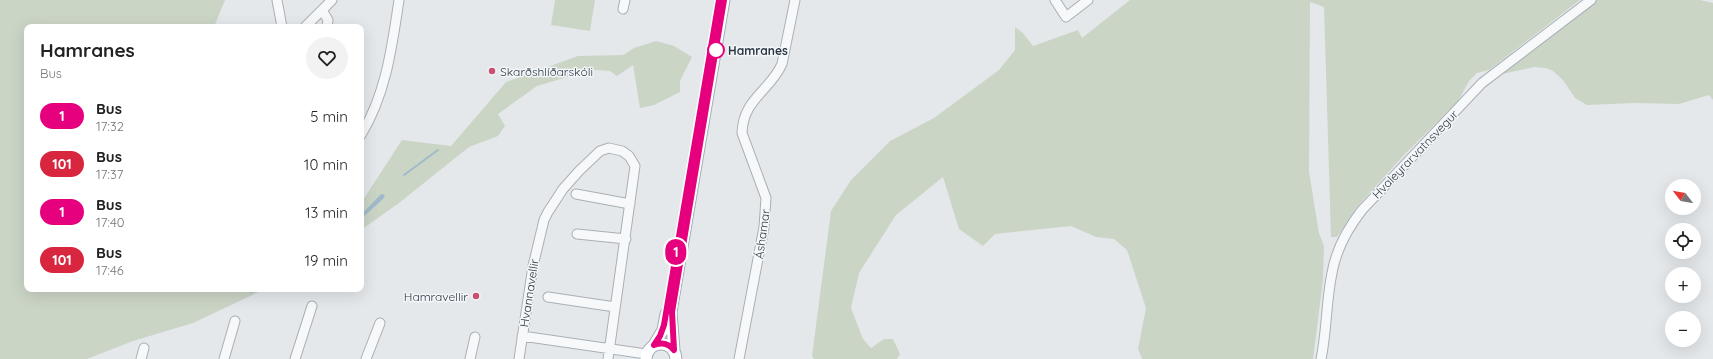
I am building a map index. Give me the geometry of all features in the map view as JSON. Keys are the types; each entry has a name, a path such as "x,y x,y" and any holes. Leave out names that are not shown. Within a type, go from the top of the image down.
{"main road":[{"path":"654,345 660,336 664,325 719,0"},
{"path":"675,355 672,312 724,0"},
{"path":"646,356 649,348 660,343 667,344 675,355"}],"street":[{"path":"277,0 281,24"},
{"path":"308,24 332,0"},
{"path":"364,130 387,75 399,0"},
{"name":"Áshamar","path":"739,359 767,204 742,133 742,124 748,107 778,72 782,64 795,0"},
{"path":"1055,0 1066,17 1088,0"},
{"name":"Hvaleyrarvatnsvegur","path":"1321,359 1332,273 1336,257 1352,223 1362,210 1482,83 1591,0"},
{"path":"322,10 328,20 327,24"},
{"name":"Hvannavellir","path":"519,359 533,266 541,231 548,212 563,189 592,157 604,149 614,148 622,150 629,156 635,166 626,239 608,359"},
{"path":"576,194 630,204"},
{"path":"577,234 626,239"},
{"path":"548,297 615,307"},
{"path":"295,359 312,306"},
{"path":"224,359 235,321"},
{"path":"366,359 380,323"},
{"path":"522,336 646,356"},
{"path":"470,359 475,337"},
{"path":"141,359 144,348"}],"green space":[{"path":"0,0 225,0 215,24 24,24 24,292 259,292 193,323 133,341 87,359 0,359"},
{"path":"555,0 595,0 590,31 551,25"},
{"path":"1130,0 1580,0 1489,70 1477,73 1469,81 1458,101 1404,155 1356,208 1337,237 1331,237 1324,7 1310,2 1309,172 1319,233 1324,246 1323,280 1313,359 1142,359 1138,349 1146,308 1127,250 1114,239 1096,237 1071,226 995,234 983,246 959,229 943,177 896,215 859,273 851,308 863,339 871,348 884,339 893,339 900,354 897,359 814,359 812,356 831,211 851,180 890,141 934,118 999,70 1015,50 1015,27 1023,33 1033,46 1078,30 1082,38"},
{"path":"1596,0 1700,0 1713,3 1713,100 1709,95 1679,104 1636,103 1587,105 1575,98 1563,80 1553,71 1546,68 1534,67 1498,75"},
{"path":"656,41 674,46 692,57 680,81 680,92 654,105 640,108 633,65 617,76 610,71 597,70 584,72 537,86 498,114 505,126 498,136 469,147 399,203 364,228 364,198 402,140 451,146 506,82 578,56 623,55 634,48"}],"water":[{"path":"381,194 385,195 383,199 364,216 364,212"}],"waterway":[{"path":"404,175 438,150"}],"bus line":[{"name":"1","path":"719,0 664,325 663,330 654,345 664,343 674,350 671,328 672,312 724,0"}],"place":[{"name":"Hamranes","path":"716,50"},
{"name":"Skarðshlíðarskóli","path":"492,71"},
{"name":"Hamravellir","path":"476,296"}]}
